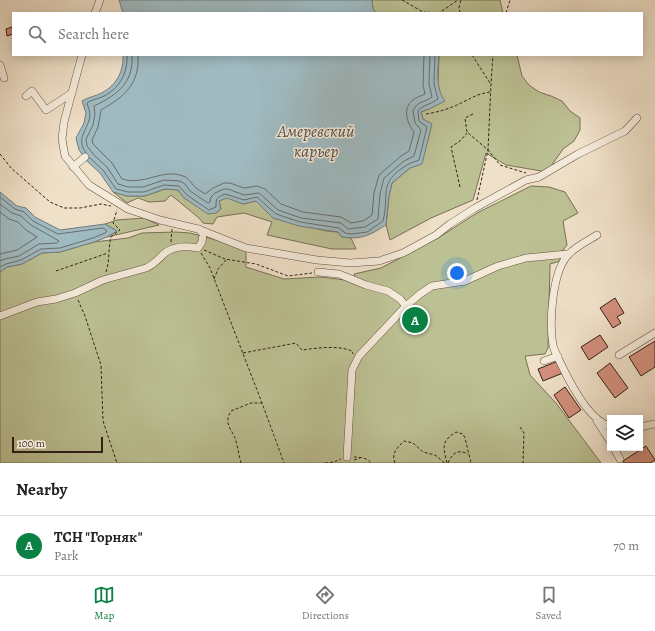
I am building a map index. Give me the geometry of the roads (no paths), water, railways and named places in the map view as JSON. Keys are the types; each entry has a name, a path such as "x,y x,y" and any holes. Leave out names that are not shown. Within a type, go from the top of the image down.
{"street":[{"path":"95,12 100,0"},
{"path":"82,56 64,122 62,139 65,156 89,185 118,206 172,223 198,229 246,248 317,260 350,263 379,261 403,253 436,235 475,208 526,180 539,177 578,154 625,131 637,118"},
{"path":"0,65 4,78"},
{"path":"26,96 32,91 46,110 72,93"},
{"path":"73,167 84,157"},
{"path":"0,316 37,302 56,299 75,293 103,280 152,265 167,252 176,248 198,248 202,242 203,234 198,229"},
{"path":"597,235 568,254 559,270 553,292 553,346 573,388 607,436"},
{"path":"349,459 348,453 352,370 359,356 406,306 432,286 465,281 498,266 526,258 568,254"},
{"path":"318,272 339,274 366,285 388,291 400,299 406,306"},
{"path":"619,355 655,333"},
{"path":"544,361 558,356"},
{"path":"594,416 607,425"},
{"path":"643,427 655,424"},
{"path":"616,451 620,459"}],"water":[{"path":"119,0 372,0 373,9 375,12 123,12"},
{"name":"Амеревский карьер","path":"123,56 439,56 438,85 445,101 421,112 423,119 432,124 422,164 410,168 392,183 386,225 366,236 349,238 342,237 338,232 299,226 273,218 256,201 243,204 227,198 219,201 221,209 216,213 208,214 184,198 178,190 165,189 145,196 127,196 113,192 100,173 88,162 79,150 76,138 84,123 86,113 82,101 107,90 112,86 122,69"},
{"path":"0,192 17,206 26,208 35,217 60,230 105,224 117,231 94,242 60,252 42,253 22,264 7,267 0,272"}],"place":[{"name":"ТСН \"Горняк\"","path":"415,320"}]}
